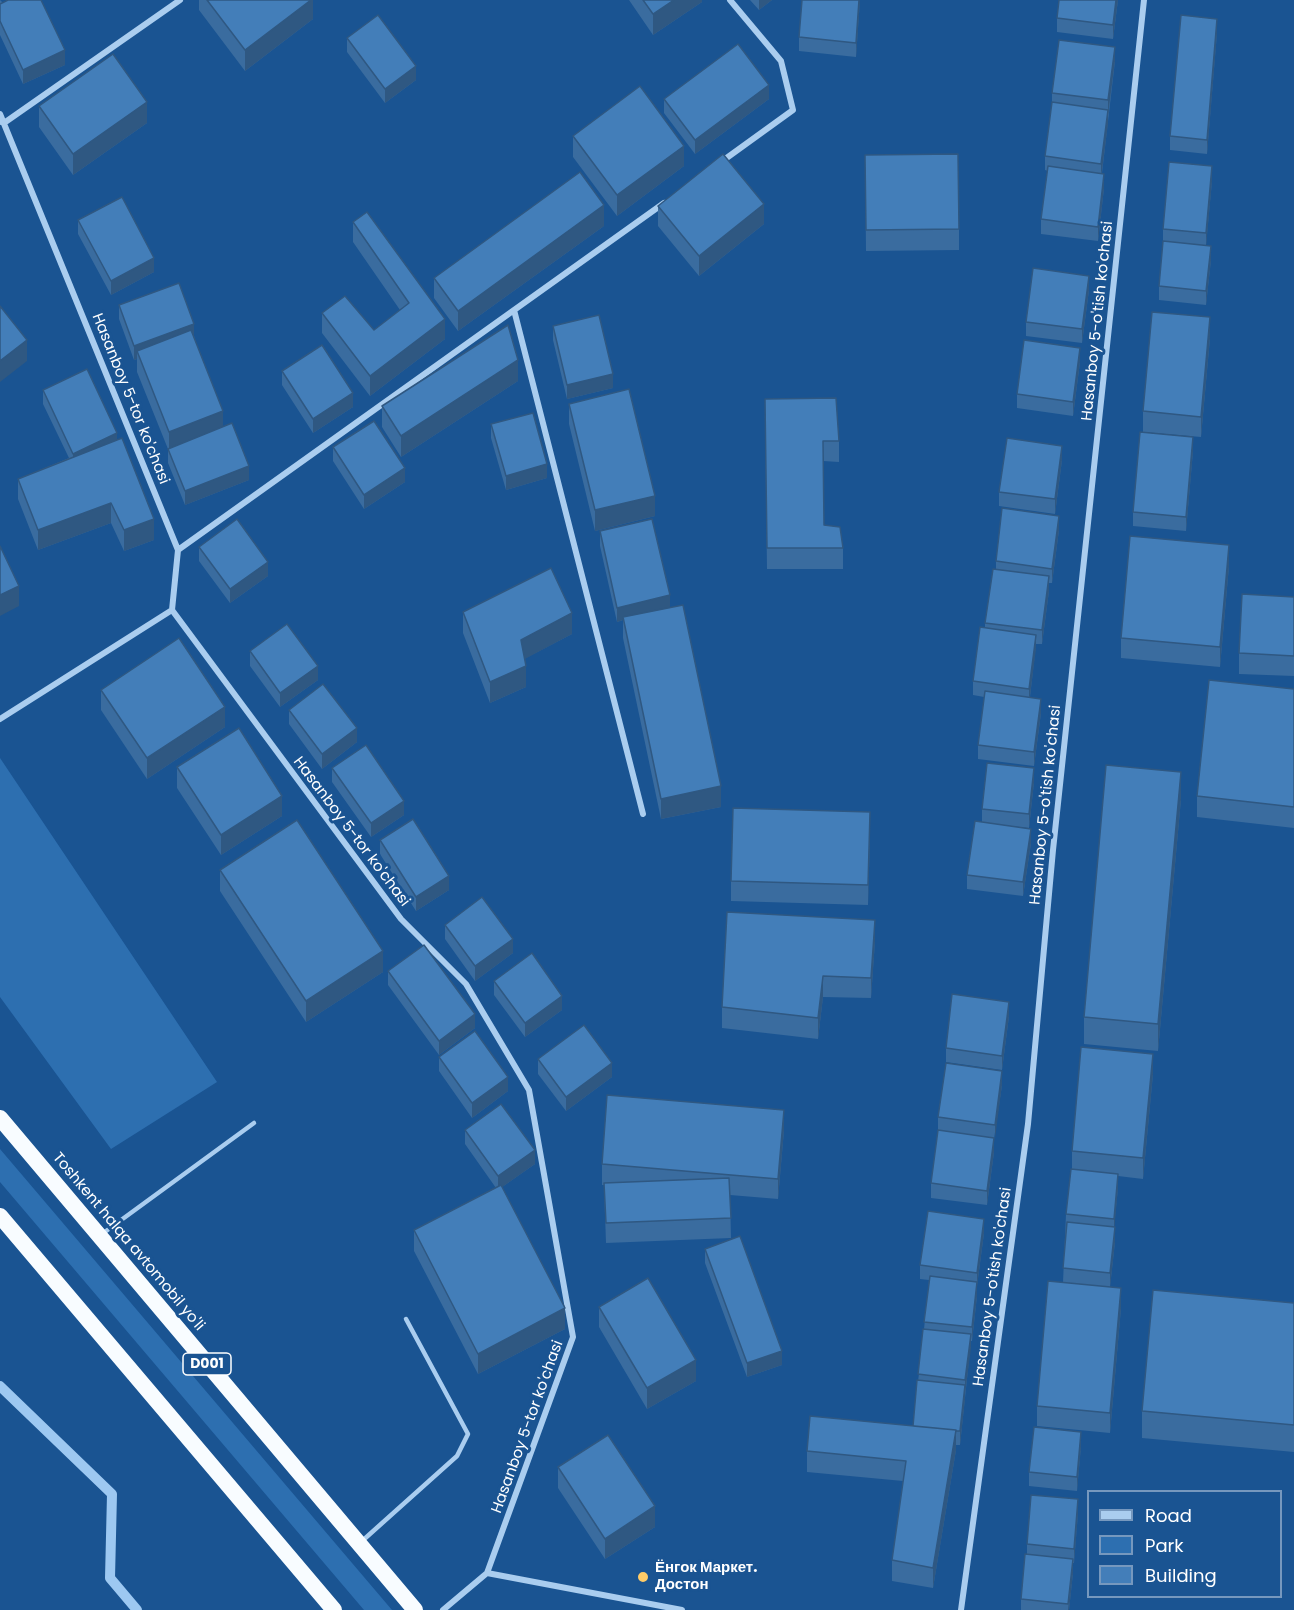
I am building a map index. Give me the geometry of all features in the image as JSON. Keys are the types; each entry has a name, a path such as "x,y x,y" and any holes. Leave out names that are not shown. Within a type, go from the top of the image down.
{"highway":[{"name":"Toshkent halqa avtomobil yo'li","path":"0,1118 415,1610"},
{"path":"0,1216 334,1610"}],"street":[{"path":"2,122 180,0"},
{"path":"716,165 793,110 781,61 730,0"},
{"name":"Hasanboy 5-o'tish ko'chasi","path":"961,1610 1028,1124 1054,838 1144,0"},
{"name":"Hasanboy 5-tor ko'chasi","path":"0,114 178,550 172,610 401,919 466,984 529,1090 573,1337 487,1573"},
{"path":"178,550 668,200"},
{"path":"514,310 643,814"},
{"path":"0,719 172,610"},
{"path":"443,1610 487,1573 682,1610"}],"lane":[{"path":"99,1236 254,1123"},
{"path":"359,1544 457,1456 468,1434 406,1319"}],"green space":[{"path":"0,758 217,1082 111,1149 0,997"},
{"path":"0,1149 392,1610 364,1610 0,1182"}],"building":[{"path":"8,0 41,0 65,50 23,70 0,21 0,4"},
{"path":"207,0 311,0 245,50"},
{"path":"643,0 674,0 653,14"},
{"path":"802,0 859,0 856,43 799,37"},
{"path":"1059,0 1116,0 1113,25 1057,18"},
{"path":"378,15 416,66 385,89 347,38"},
{"path":"1181,15 1217,19 1207,140 1170,136"},
{"path":"1059,40 1115,47 1108,100 1052,93"},
{"path":"738,44 769,85 695,140 664,99"},
{"path":"113,54 147,102 73,154 39,106"},
{"path":"640,86 684,146 617,195 573,136"},
{"path":"1052,102 1108,110 1101,164 1045,156"},
{"path":"723,154 764,204 699,256 658,206"},
{"path":"958,154 959,229 866,230 865,155"},
{"path":"1169,162 1212,166 1206,233 1163,229"},
{"path":"1048,166 1104,174 1098,227 1041,219"},
{"path":"580,172 604,205 458,311 434,278"},
{"path":"122,197 154,258 111,281 78,220"},
{"path":"367,212 445,319 370,376 322,313 345,296 374,330 409,303 353,222"},
{"path":"1163,241 1211,246 1206,291 1159,286"},
{"path":"1033,268 1089,276 1082,329 1026,322"},
{"path":"179,283 194,324 134,346 119,305"},
{"path":"0,306 27,340 0,361"},
{"path":"1152,312 1210,317 1201,417 1143,411"},
{"path":"599,315 613,374 567,385 553,326"},
{"path":"508,325 518,360 401,436 382,406"},
{"path":"191,330 223,411 169,432 137,351"},
{"path":"1024,340 1080,348 1073,402 1017,394"},
{"path":"322,345 353,393 313,419 282,371"},
{"path":"87,369 117,433 73,454 43,390"},
{"path":"629,389 655,496 595,510 569,404"},
{"path":"836,398 839,441 823,441 824,525 840,527 843,548 767,548 765,399"},
{"path":"533,413 547,464 506,476 491,424"},
{"path":"374,421 405,468 364,495 333,447"},
{"path":"232,423 249,466 185,491 168,449"},
{"path":"1140,432 1193,437 1186,517 1133,512"},
{"path":"122,438 154,519 124,530 111,503 38,530 18,479"},
{"path":"1007,438 1062,446 1055,499 999,492"},
{"path":"1002,508 1059,516 1052,569 996,561"},
{"path":"237,519 268,562 230,589 199,547"},
{"path":"652,519 670,595 617,608 600,531"},
{"path":"1130,536 1229,545 1220,647 1121,638"},
{"path":"0,546 19,586 0,595"},
{"path":"551,568 572,613 521,640 526,666 490,682 463,612"},
{"path":"993,569 1049,576 1042,630 985,623"},
{"path":"1242,594 1294,597 1294,656 1239,653"},
{"path":"683,605 721,786 661,799 623,617"},
{"path":"287,624 318,666 280,693 250,651"},
{"path":"980,627 1036,635 1029,689 973,681"},
{"path":"179,638 225,707 147,758 101,690"},
{"path":"1209,680 1294,689 1294,807 1197,796"},
{"path":"323,684 357,728 322,754 289,710"},
{"path":"985,691 1041,699 1034,752 978,745"},
{"path":"239,728 282,796 221,835 177,767"},
{"path":"366,745 404,801 371,823 332,768"},
{"path":"987,763 1034,768 1029,814 982,809"},
{"path":"1106,765 1181,772 1158,1024 1084,1017"},
{"path":"733,808 870,812 868,885 731,881"},
{"path":"413,819 449,876 416,897 380,840"},
{"path":"297,820 383,951 306,1001 220,870"},
{"path":"975,821 1031,829 1023,882 967,875"},
{"path":"482,897 513,939 475,966 445,925"},
{"path":"727,912 875,920 871,978 823,976 818,1018 722,1007"},
{"path":"424,945 475,1014 439,1041 388,971"},
{"path":"532,953 562,996 525,1023 494,981"},
{"path":"952,994 1009,1002 1002,1056 946,1048"},
{"path":"584,1025 612,1063 566,1097 538,1059"},
{"path":"475,1031 508,1077 472,1103 439,1057"},
{"path":"1081,1047 1153,1054 1143,1158 1072,1151"},
{"path":"946,1063 1002,1071 995,1125 938,1117"},
{"path":"607,1095 784,1110 778,1179 602,1164"},
{"path":"501,1104 535,1150 498,1176 465,1130"},
{"path":"938,1130 994,1138 987,1191 931,1183"},
{"path":"1071,1169 1118,1174 1114,1219 1066,1214"},
{"path":"729,1178 731,1218 606,1223 604,1183"},
{"path":"501,1185 565,1308 478,1354 414,1230"},
{"path":"928,1211 984,1219 977,1273 920,1265"},
{"path":"1067,1222 1115,1227 1110,1273 1063,1268"},
{"path":"740,1236 782,1351 747,1363 705,1249"},
{"path":"930,1276 977,1282 972,1327 924,1322"},
{"path":"648,1278 696,1360 647,1388 599,1307"},
{"path":"1048,1281 1121,1288 1110,1413 1037,1406"},
{"path":"1153,1290 1294,1303 1294,1425 1142,1411"},
{"path":"923,1329 971,1334 965,1380 918,1374"},
{"path":"917,1380 965,1385 960,1431 913,1426"},
{"path":"810,1416 956,1430 933,1568 892,1560 906,1461 807,1451"},
{"path":"1034,1427 1081,1432 1077,1477 1029,1472"},
{"path":"608,1435 655,1506 605,1539 558,1467"},
{"path":"1031,1495 1078,1499 1074,1549 1027,1544"},
{"path":"1025,1554 1073,1559 1068,1604 1021,1599"}],"waterway":[{"path":"0,1386 112,1494 110,1578 137,1610"}],"place":[{"name":"Ёнгок Маркет. Достон","path":"643,1577"}]}
